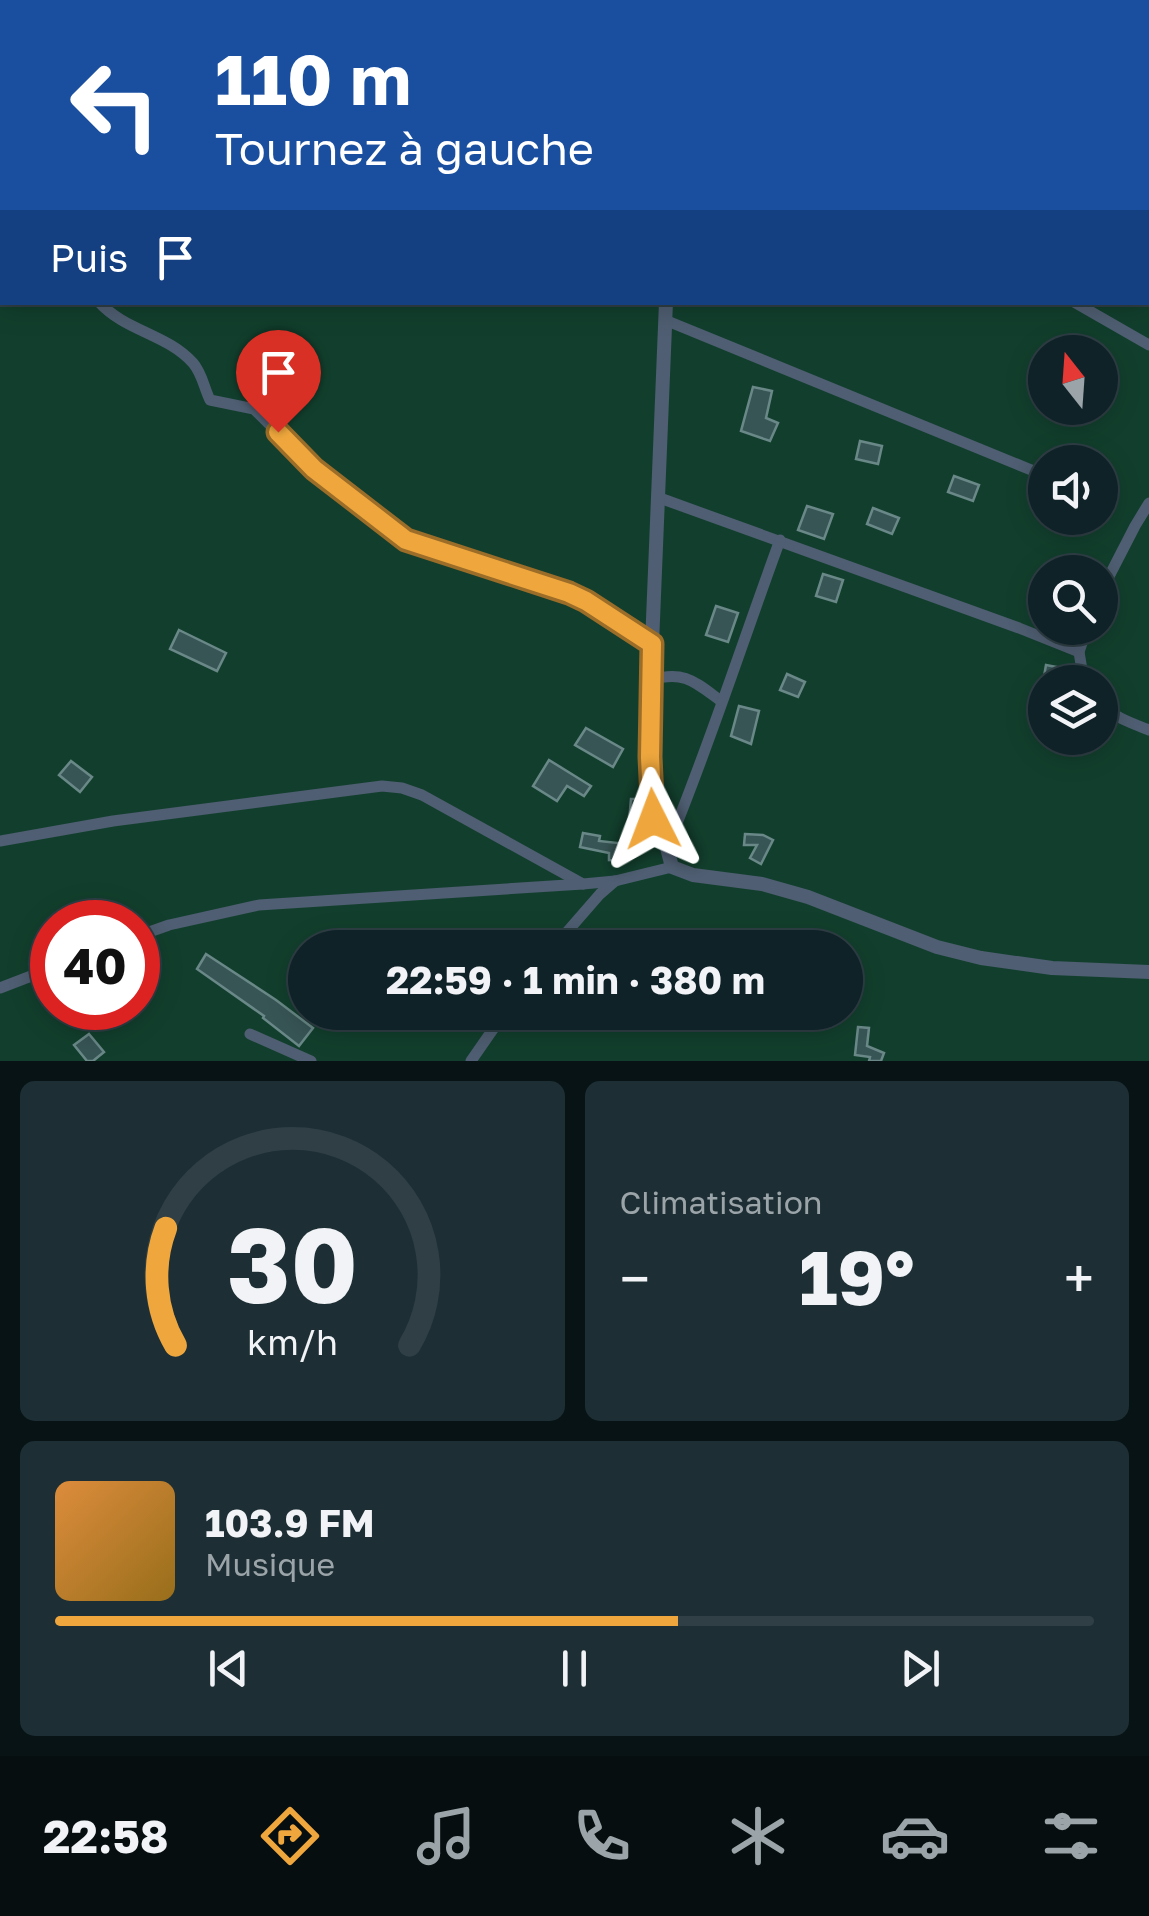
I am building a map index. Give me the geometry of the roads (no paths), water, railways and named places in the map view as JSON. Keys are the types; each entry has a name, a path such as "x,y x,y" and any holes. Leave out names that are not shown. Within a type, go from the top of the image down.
{"street":[{"path":"101,305 118,320 151,333 191,361 210,400 254,408 314,469 406,540 569,593 652,644"},
{"path":"666,305 650,757 653,819 672,867"},
{"path":"1079,305 1149,344"},
{"path":"666,320 1028,469"},
{"path":"657,497 1079,652"},
{"path":"1118,558 1149,503"},
{"path":"667,848 696,779 780,540"},
{"path":"1081,645 1081,665"},
{"path":"651,680 679,675 721,701"},
{"path":"1118,717 1149,730"},
{"path":"0,841 113,821 382,786 422,795 584,884"},
{"path":"160,928 259,905 584,884 672,867 693,875 762,884 808,897 937,947 981,958 1052,968 1149,972"},
{"path":"569,930 615,881"},
{"path":"0,988 30,976"},
{"path":"471,1061 493,1030"},
{"path":"250,1034 312,1061"}]}
